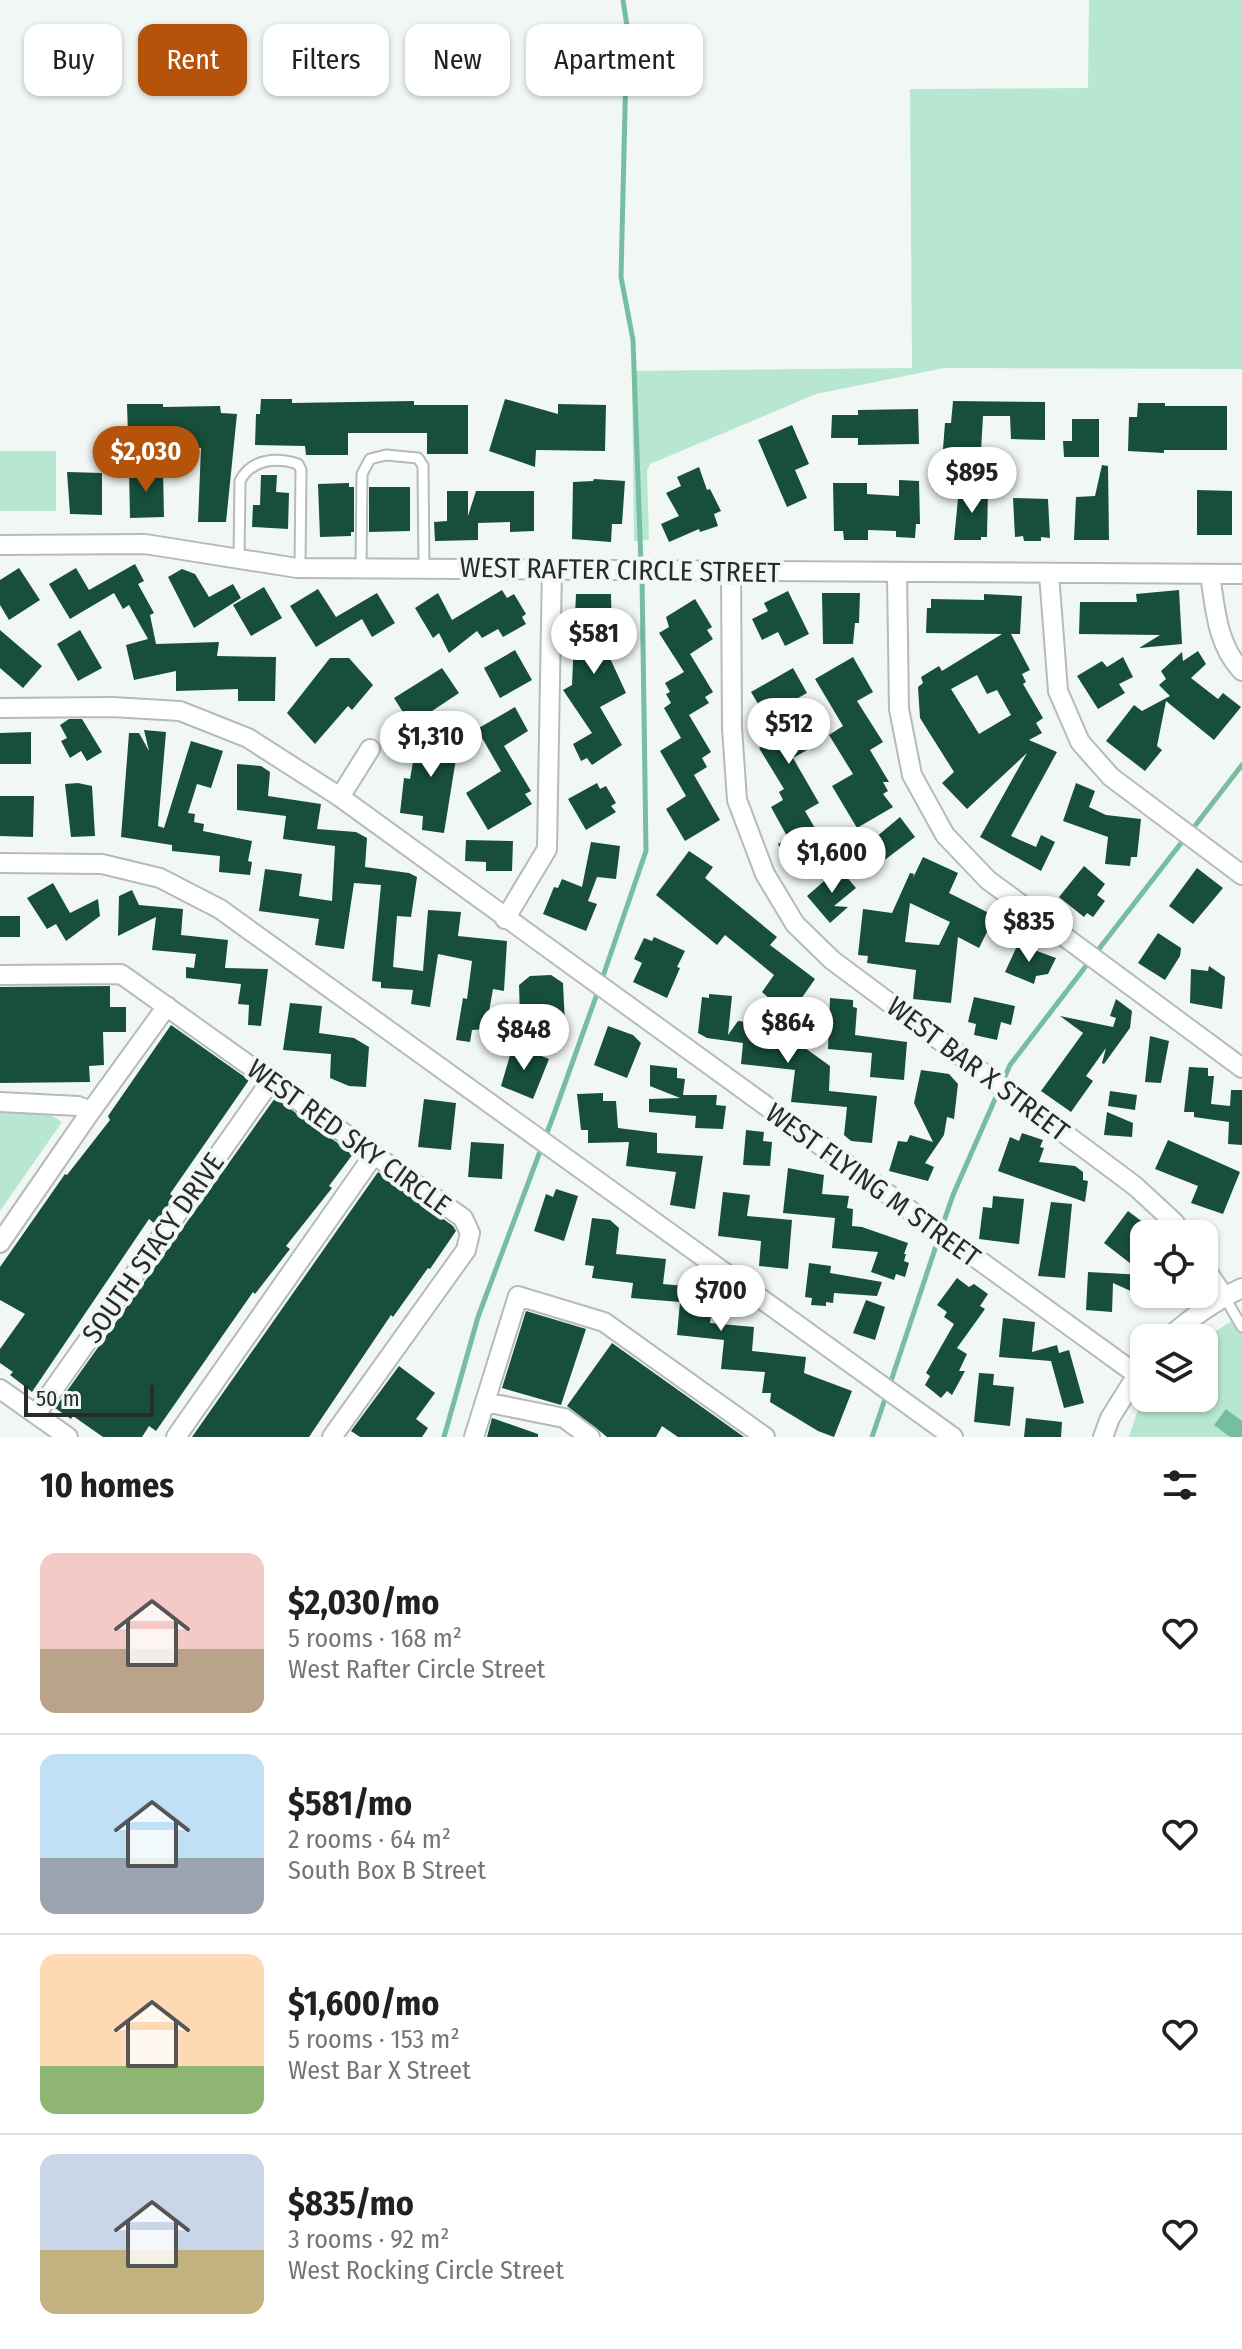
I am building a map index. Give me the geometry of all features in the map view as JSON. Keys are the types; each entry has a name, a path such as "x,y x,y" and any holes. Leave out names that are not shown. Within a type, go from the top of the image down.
{"street":[{"name":"WEST RAFTER CIRCLE STREET","path":"0,545 145,544 300,568 1242,574"},
{"path":"505,919 547,849 552,568"},
{"name":"WEST BAR X STREET","path":"731,572 732,728 737,800 765,874 795,924 832,960 1135,1186 1172,1220"},
{"path":"897,573 899,709 912,775 945,835 988,880 1242,1068"},
{"path":"1049,574 1058,691 1080,742 1111,777 1242,875"},
{"path":"1210,574 1216,621 1233,661 1242,671"},
{"name":"WEST FLYING M STREET","path":"0,708 112,707 180,711 248,738 340,797 505,919 1130,1365"},
{"path":"340,797 370,749"},
{"path":"0,863 102,864 160,878 220,909 953,1437"},
{"name":"WEST RED SKY CIRCLE","path":"0,975 121,974 463,1218 470,1233 466,1250 332,1437"},
{"path":"3,1233 167,1006"},
{"name":"SOUTH STACY DRIVE","path":"36,1414 270,1082"},
{"path":"0,1102 78,1106 91,1111"},
{"path":"176,1437 373,1156"},
{"path":"1218,1287 1224,1296"},
{"path":"1184,1324 1224,1296 1242,1288"},
{"path":"474,1437 518,1296 604,1322 765,1437"},
{"path":"0,1389 68,1437"},
{"path":"1103,1437 1110,1418 1130,1389"},
{"path":"485,1402 564,1418 590,1437"}],"lane":[{"path":"361,568 362,474 370,459 386,455 408,455 418,458 423,466 424,568"},
{"path":"239,559 240,481 245,470 258,464 284,460 298,464 301,470 300,568"},
{"path":"1224,1296 1242,1327"}],"shaded area":[{"path":"1089,0 1242,0 1242,369 944,368 816,394 650,464 647,471 649,540 634,541 632,371 912,368 910,89 1088,88"},
{"path":"0,451 56,451 56,511 0,511"},
{"path":"0,1111 46,1112 62,1122 0,1211"},
{"path":"1242,1314 1242,1437 1129,1437 1137,1412 1218,1412 1218,1330"},
{"path":"1226,1409 1242,1421 1242,1437 1230,1437 1214,1425"}],"building":[{"path":"261,399 292,399 292,403 414,401 414,405 468,405 468,454 427,454 427,433 348,433 348,455 306,455 305,446 255,445 256,414 260,414"},
{"path":"505,399 558,414 558,404 606,405 605,451 536,450 535,467 489,451"},
{"path":"953,401 1045,402 1045,440 1011,439 1010,416 983,416 981,451 943,449 945,423 951,423"},
{"path":"1138,403 1227,406 1227,450 1128,451 1129,417 1137,417"},
{"path":"127,404 220,406 221,413 237,414 226,522 198,522 201,448 185,447 184,436 128,436"},
{"path":"918,409 919,444 858,445 858,438 831,438 832,415 858,415 858,410"},
{"path":"1072,419 1099,419 1099,457 1064,457 1063,441 1072,441"},
{"path":"792,425 809,464 795,470 807,498 787,507 758,440"},
{"path":"1102,465 1108,466 1109,540 1074,540 1076,497 1095,496"},
{"path":"699,467 707,490 710,489 721,511 714,514 718,526 700,532 699,529 669,542 661,524 679,516 666,493 681,486 677,477"},
{"path":"163,469 164,517 130,518 129,470"},
{"path":"67,472 102,473 102,515 70,514"},
{"path":"261,475 277,475 276,492 289,493 288,529 252,527 253,505 260,505"},
{"path":"594,479 625,481 622,524 612,524 611,542 572,539 573,482"},
{"path":"899,480 919,481 920,524 916,524 915,538 896,537 896,531 868,530 868,540 844,540 843,531 834,531 833,483 867,483 867,494 899,496"},
{"path":"349,483 349,487 354,487 354,532 351,536 320,537 318,484"},
{"path":"369,487 410,487 410,531 369,532"},
{"path":"959,489 988,490 987,537 981,537 981,540 954,540"},
{"path":"1197,490 1232,491 1232,535 1197,535"},
{"path":"447,491 468,491 468,516 476,491 534,491 534,531 510,532 510,522 478,523 478,540 435,541 434,522 447,521"},
{"path":"1013,498 1048,499 1050,538 1024,541 1023,536 1015,537"},
{"path":"135,564 144,581 138,584 154,613 150,615 156,644 219,642 217,656 276,657 275,701 238,701 238,689 176,691 176,671 134,680 126,645 148,639 129,605 123,609 114,593 70,619 49,584 76,568 89,590"},
{"path":"19,568 40,600 9,620 0,605 0,580"},
{"path":"182,569 195,574 209,597 233,584 241,598 194,628 168,577"},
{"path":"264,587 282,618 251,636 233,605"},
{"path":"318,589 336,617 377,593 395,623 372,637 362,619 316,647 290,606"},
{"path":"502,590 507,598 514,594 526,614 522,617 526,624 503,637 498,629 482,638 477,631 449,653 439,633 433,638 415,608 438,593 452,620"},
{"path":"1179,590 1182,644 1139,648 1160,635 1079,634 1080,602 1137,602 1136,594"},
{"path":"788,591 809,634 785,646 778,632 762,640 752,619 768,611 764,603"},
{"path":"822,593 860,593 859,623 855,623 853,644 823,644"},
{"path":"576,594 611,594 612,637 603,643 626,693 600,707 622,745 592,765 587,758 581,761 573,744 592,733 563,690 572,685"},
{"path":"984,594 1022,596 1020,634 1011,634 1030,670 1022,674 1026,682 1023,684 1043,718 1036,723 1042,733 1029,740 1057,752 1011,836 1036,847 1041,835 1055,842 1041,871 980,837 1027,753 967,809 942,783 954,772 920,718 918,687 923,683 921,677 939,666 942,671 1002,634 926,633 927,608 931,608 931,599 984,600","holes":["977,675 987,694 997,690 1011,715 979,734 951,689"]},
{"path":"695,599 712,627 707,630 713,639 690,654 713,692 705,697 709,703 689,715 711,752 702,758 707,767 694,775 720,820 685,841 666,809 686,796 660,751 681,738 664,708 671,703 665,683 684,672 659,633 669,627 666,617"},
{"path":"0,630 42,666 23,688 0,668"},
{"path":"80,630 102,668 78,681 57,644"},
{"path":"515,650 532,680 500,698 484,668"},
{"path":"1198,651 1206,664 1191,678 1218,699 1223,693 1241,707 1214,740 1166,701 1157,746 1162,750 1145,771 1106,741 1134,705 1142,711 1170,696 1159,685 1166,679 1161,671 1182,652 1183,661"},
{"path":"853,657 873,692 857,701 883,742 870,750 889,782 883,782 888,791 883,794 893,807 857,828 832,786 853,774 829,735 843,726 815,679"},
{"path":"1123,657 1133,677 1119,684 1125,693 1098,709 1077,676 1102,661 1107,667"},
{"path":"330,658 349,658 373,685 352,710 348,706 315,744 287,713"},
{"path":"442,668 459,693 411,725 394,698"},
{"path":"793,668 807,693 789,703 814,746 793,758 819,803 805,811 826,847 790,868 778,844 788,838 771,807 783,800 779,792 784,789 759,748 778,737 751,692"},
{"path":"515,707 528,731 504,746 531,791 525,794 532,804 488,830 466,793 501,771 477,729"},
{"path":"69,719 82,719 102,752 87,761 81,751 70,758 61,741 67,738 60,725"},
{"path":"419,728 460,734 444,833 422,830 423,816 400,813 404,778 410,779"},
{"path":"144,730 166,732 158,826 164,828 191,741 223,751 211,788 197,784 188,813 195,814 194,822 204,824 203,831 252,841 248,861 252,862 250,875 219,872 220,856 172,851 172,845 121,837 129,733 139,733 149,751"},
{"path":"31,732 31,764 0,764 0,733"},
{"path":"237,764 261,766 270,772 268,796 321,804 317,829 356,832 367,838 365,867 409,873 417,877 411,917 397,916 393,967 423,971 428,910 461,912 458,936 507,941 504,991 493,989 486,1029 472,1030 470,1042 456,1040 463,998 467,999 472,961 438,954 430,1007 411,1004 413,990 381,988 381,982 372,981 381,885 354,883 344,949 315,945 319,919 259,911 265,869 302,874 299,896 332,901 335,846 283,839 286,816 237,810"},
{"path":"597,783 600,789 606,786 616,803 611,806 616,812 586,830 568,799"},
{"path":"1076,783 1095,791 1089,807 1106,815 1141,819 1137,857 1131,857 1130,866 1105,864 1108,837 1063,821"},
{"path":"65,784 92,786 95,836 71,837"},
{"path":"0,796 34,796 33,837 0,836"},
{"path":"900,817 915,837 878,865 863,848"},
{"path":"466,840 513,841 512,871 486,871 486,862 465,861"},
{"path":"591,842 620,846 616,879 597,877 588,901 597,904 586,931 543,914 554,887 558,888 562,879 582,887"},
{"path":"689,851 713,867 705,878 777,937 770,945 815,979 789,1016 762,992 774,975 725,935 717,945 656,895"},
{"path":"923,857 958,873 949,893 995,916 979,948 958,937 951,1003 913,999 916,970 867,963 868,956 858,955 863,909 892,913 910,873 914,874 913,878","holes":["910,903 950,922 939,945 905,942"]},
{"path":"1084,866 1105,884 1097,895 1105,901 1093,917 1087,913 1084,917 1059,897"},
{"path":"839,868 856,888 834,906 848,907 830,923 807,896"},
{"path":"1197,868 1223,888 1193,924 1169,906"},
{"path":"53,883 70,913 98,899 100,916 66,941 56,924 47,929 27,898"},
{"path":"132,890 139,905 183,909 181,935 228,940 225,968 268,969 261,1026 248,1025 249,1005 238,1004 241,984 186,978 186,967 194,968 196,954 152,950 156,917 118,936 119,896"},
{"path":"0,916 20,916 20,937 0,937"},
{"path":"1158,933 1181,948 1180,956 1165,980 1138,963"},
{"path":"654,937 685,951 667,998 633,982 642,963 634,959 644,938 652,941"},
{"path":"1018,944 1056,958 1048,974 1036,976 1034,984 1005,972"},
{"path":"1209,966 1225,977 1222,1009 1190,1003 1191,969 1208,971"},
{"path":"551,975 563,983 565,1025 531,1027 520,1018 519,985 530,976"},
{"path":"110,986 110,1007 126,1007 126,1032 103,1032 104,1065 89,1066 90,1082 0,1083 0,987"},
{"path":"709,994 732,996 728,1035 738,1021 773,1025 830,1066 829,1091 877,1096 872,1143 851,1141 844,1135 847,1107 791,1102 795,1070 741,1064 743,1043 707,1038 698,1033 702,997 709,998"},
{"path":"974,997 1015,1006 1011,1025 1001,1022 997,1040 974,1035 976,1024 968,1022"},
{"path":"830,998 853,1000 853,1007 857,1008 855,1035 907,1042 904,1080 870,1077 872,1053 828,1049"},
{"path":"1116,999 1132,1011 1130,1028 1104,1064 1106,1048 1086,1076 1093,1081 1071,1112 1041,1091 1083,1033 1060,1016 1113,1027 1116,1018 1110,1016"},
{"path":"290,1003 322,1006 319,1033 354,1038 369,1047 366,1087 349,1086 330,1078 331,1054 283,1050"},
{"path":"171,1025 249,1080 170,1194 174,1197 155,1224 149,1219 32,1392 0,1363 0,1349 25,1314 0,1300 0,1267 65,1174 110,1120 108,1116"},
{"path":"608,1026 633,1035 641,1043 627,1078 594,1065"},
{"path":"1150,1036 1169,1041 1161,1083 1145,1082"},
{"path":"513,1045 549,1059 533,1099 501,1086"},
{"path":"650,1065 677,1068 677,1078 685,1079 683,1095 717,1095 716,1105 726,1106 723,1129 695,1128 696,1116 649,1112 649,1099 680,1098 650,1086"},
{"path":"1189,1067 1208,1068 1208,1076 1214,1076 1211,1104 1230,1106 1231,1090 1242,1090 1242,1145 1228,1144 1229,1122 1194,1117 1194,1112 1184,1112"},
{"path":"921,1070 949,1074 958,1084 954,1119 947,1117 944,1135 925,1163 934,1167 928,1181 889,1171 898,1141 907,1142 910,1135 933,1142 914,1103"},
{"path":"1110,1091 1137,1095 1135,1110 1108,1106"},
{"path":"603,1093 603,1101 616,1101 618,1128 657,1133 657,1153 703,1156 695,1209 670,1205 676,1172 626,1166 629,1142 588,1143 588,1130 581,1130 577,1094"},
{"path":"275,1098 353,1154 329,1186 332,1188 286,1246 290,1249 255,1294 253,1292 156,1431 149,1426 142,1437 103,1437 73,1416 71,1419 55,1408"},
{"path":"424,1099 456,1103 451,1150 418,1147"},
{"path":"1107,1112 1133,1123 1132,1137 1104,1135"},
{"path":"746,1130 764,1132 763,1141 772,1142 770,1166 743,1165"},
{"path":"1022,1133 1043,1140 1040,1147 1044,1148 1039,1162 1075,1166 1083,1172 1083,1180 1088,1181 1085,1202 998,1171 1010,1137 1019,1141"},
{"path":"1168,1140 1240,1172 1223,1214 1191,1203 1198,1186 1155,1169"},
{"path":"471,1142 504,1144 502,1179 468,1177"},
{"path":"788,1168 824,1175 822,1194 849,1196 847,1208 853,1209 852,1226 908,1243 904,1254 904,1261 909,1263 905,1277 896,1274 894,1280 871,1272 878,1252 832,1248 835,1218 783,1213"},
{"path":"378,1172 456,1231 430,1269 393,1317 391,1315 309,1437 192,1437"},
{"path":"556,1189 578,1196 564,1241 534,1231 546,1194 553,1197"},
{"path":"723,1192 750,1195 747,1216 792,1220 788,1269 759,1266 761,1241 718,1236"},
{"path":"993,1196 1024,1199 1019,1244 979,1239 983,1207 992,1208"},
{"path":"1051,1202 1072,1204 1065,1278 1038,1276"},
{"path":"1128,1211 1140,1220 1130,1220 1130,1263 1104,1243"},
{"path":"592,1218 610,1220 619,1228 616,1254 666,1259 663,1284 706,1288 705,1306 712,1305 710,1323 754,1327 752,1351 806,1357 804,1373 852,1391 834,1437 818,1431 770,1402 771,1393 762,1393 765,1372 721,1369 724,1340 677,1335 680,1302 631,1298 633,1283 592,1278 594,1266 585,1265"},
{"path":"809,1263 831,1266 830,1273 882,1282 877,1296 834,1293 833,1303 811,1305 812,1298 805,1297"},
{"path":"1088,1272 1130,1274 1130,1291 1113,1283 1112,1312 1086,1310"},
{"path":"957,1278 969,1287 974,1284 988,1294 980,1306 985,1309 957,1348 967,1354 959,1371 965,1371 952,1395 947,1391 941,1398 925,1385 930,1376 926,1373 954,1324 944,1317 947,1312 937,1305"},
{"path":"866,1300 885,1307 875,1340 853,1333"},
{"path":"526,1311 586,1329 561,1405 502,1388"},
{"path":"1003,1318 1035,1322 1032,1352 1057,1345 1059,1353 1069,1350 1084,1403 1064,1408 1051,1361 999,1357"},
{"path":"612,1343 744,1437 678,1437 662,1426 656,1437 607,1437 567,1406"},
{"path":"399,1366 435,1393 416,1419 428,1428 422,1437 360,1437 351,1431"},
{"path":"979,1373 994,1374 993,1385 1014,1387 1010,1426 974,1422"},
{"path":"492,1418 538,1434 538,1437 487,1437"},
{"path":"1026,1418 1062,1422 1061,1437 1024,1437"}],"waterway":[{"path":"623,0 627,26 621,277 633,340 641,565"},
{"path":"601,982 646,851 642,575"},
{"path":"1191,831 1242,765"},
{"path":"1095,954 1185,838"},
{"path":"942,1227 1010,1065 1089,962"},
{"path":"444,1437 478,1317 598,991"},
{"path":"889,1387 939,1237"},
{"path":"872,1437 886,1396"}]}
